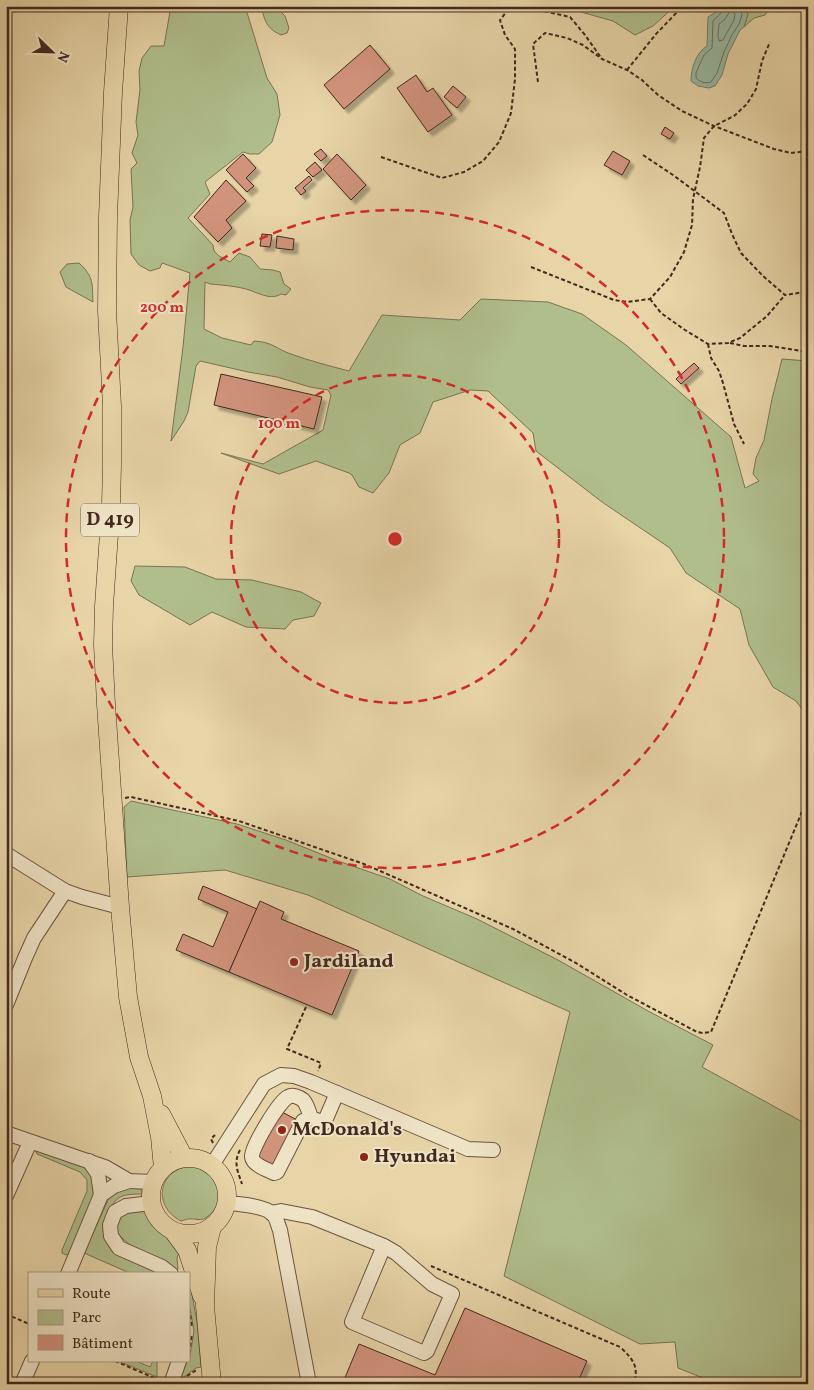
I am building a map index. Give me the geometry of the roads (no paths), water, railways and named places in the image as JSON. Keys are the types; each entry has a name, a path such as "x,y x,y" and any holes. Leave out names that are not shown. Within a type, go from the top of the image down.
{"main road":[{"name":"D 419","path":"119,6 113,92 108,217 107,311 112,406 112,464 103,635 120,907 128,997 139,1057 152,1096 160,1137 158,1175"},
{"name":"D 419","path":"152,1096 184,1158"},
{"path":"184,1158 204,1160 212,1165 220,1173 228,1192 227,1203 219,1221 212,1228 193,1234 173,1231 163,1224 155,1214 151,1203 151,1192 158,1175 172,1162 184,1158"},
{"path":"197,1308 212,1228"},
{"path":"173,1231 187,1250 197,1308 210,1356 212,1384"}],"street":[{"path":"6,854 65,891 120,907"},
{"path":"6,1005 34,938 65,891"},
{"path":"212,1165 264,1084 281,1075 294,1076 337,1093 468,1149 493,1150"},
{"path":"310,1118 306,1104 302,1099 288,1096 263,1128 253,1153 254,1162 274,1173 278,1172 303,1121 310,1118 324,1123 337,1093"},
{"path":"6,1133 105,1167 128,1181"},
{"path":"6,1196 30,1142"},
{"path":"69,1272 101,1195 98,1174 89,1161"},
{"path":"101,1195 114,1186 128,1181 158,1175"},
{"path":"151,1203 126,1206 115,1212 110,1224 111,1236 119,1248 162,1267 168,1272"},
{"path":"227,1203 255,1206 275,1216 280,1230 309,1384"},
{"path":"271,1213 281,1211 312,1218 384,1246 396,1253 432,1284 452,1294 427,1351 424,1353 352,1322 384,1246"},
{"path":"22,1384 32,1362"},
{"path":"172,1381 179,1362"}],"water":[{"path":"720,6 743,6 748,14 744,27 740,30 728,54 722,75 715,86 709,88 698,86 691,81 693,66 697,57 707,46 708,17 716,12"}],"place":[{"name":"Jardiland","path":"294,962"},
{"name":"McDonald's","path":"282,1130"},
{"name":"Hyundai","path":"364,1157"}]}
